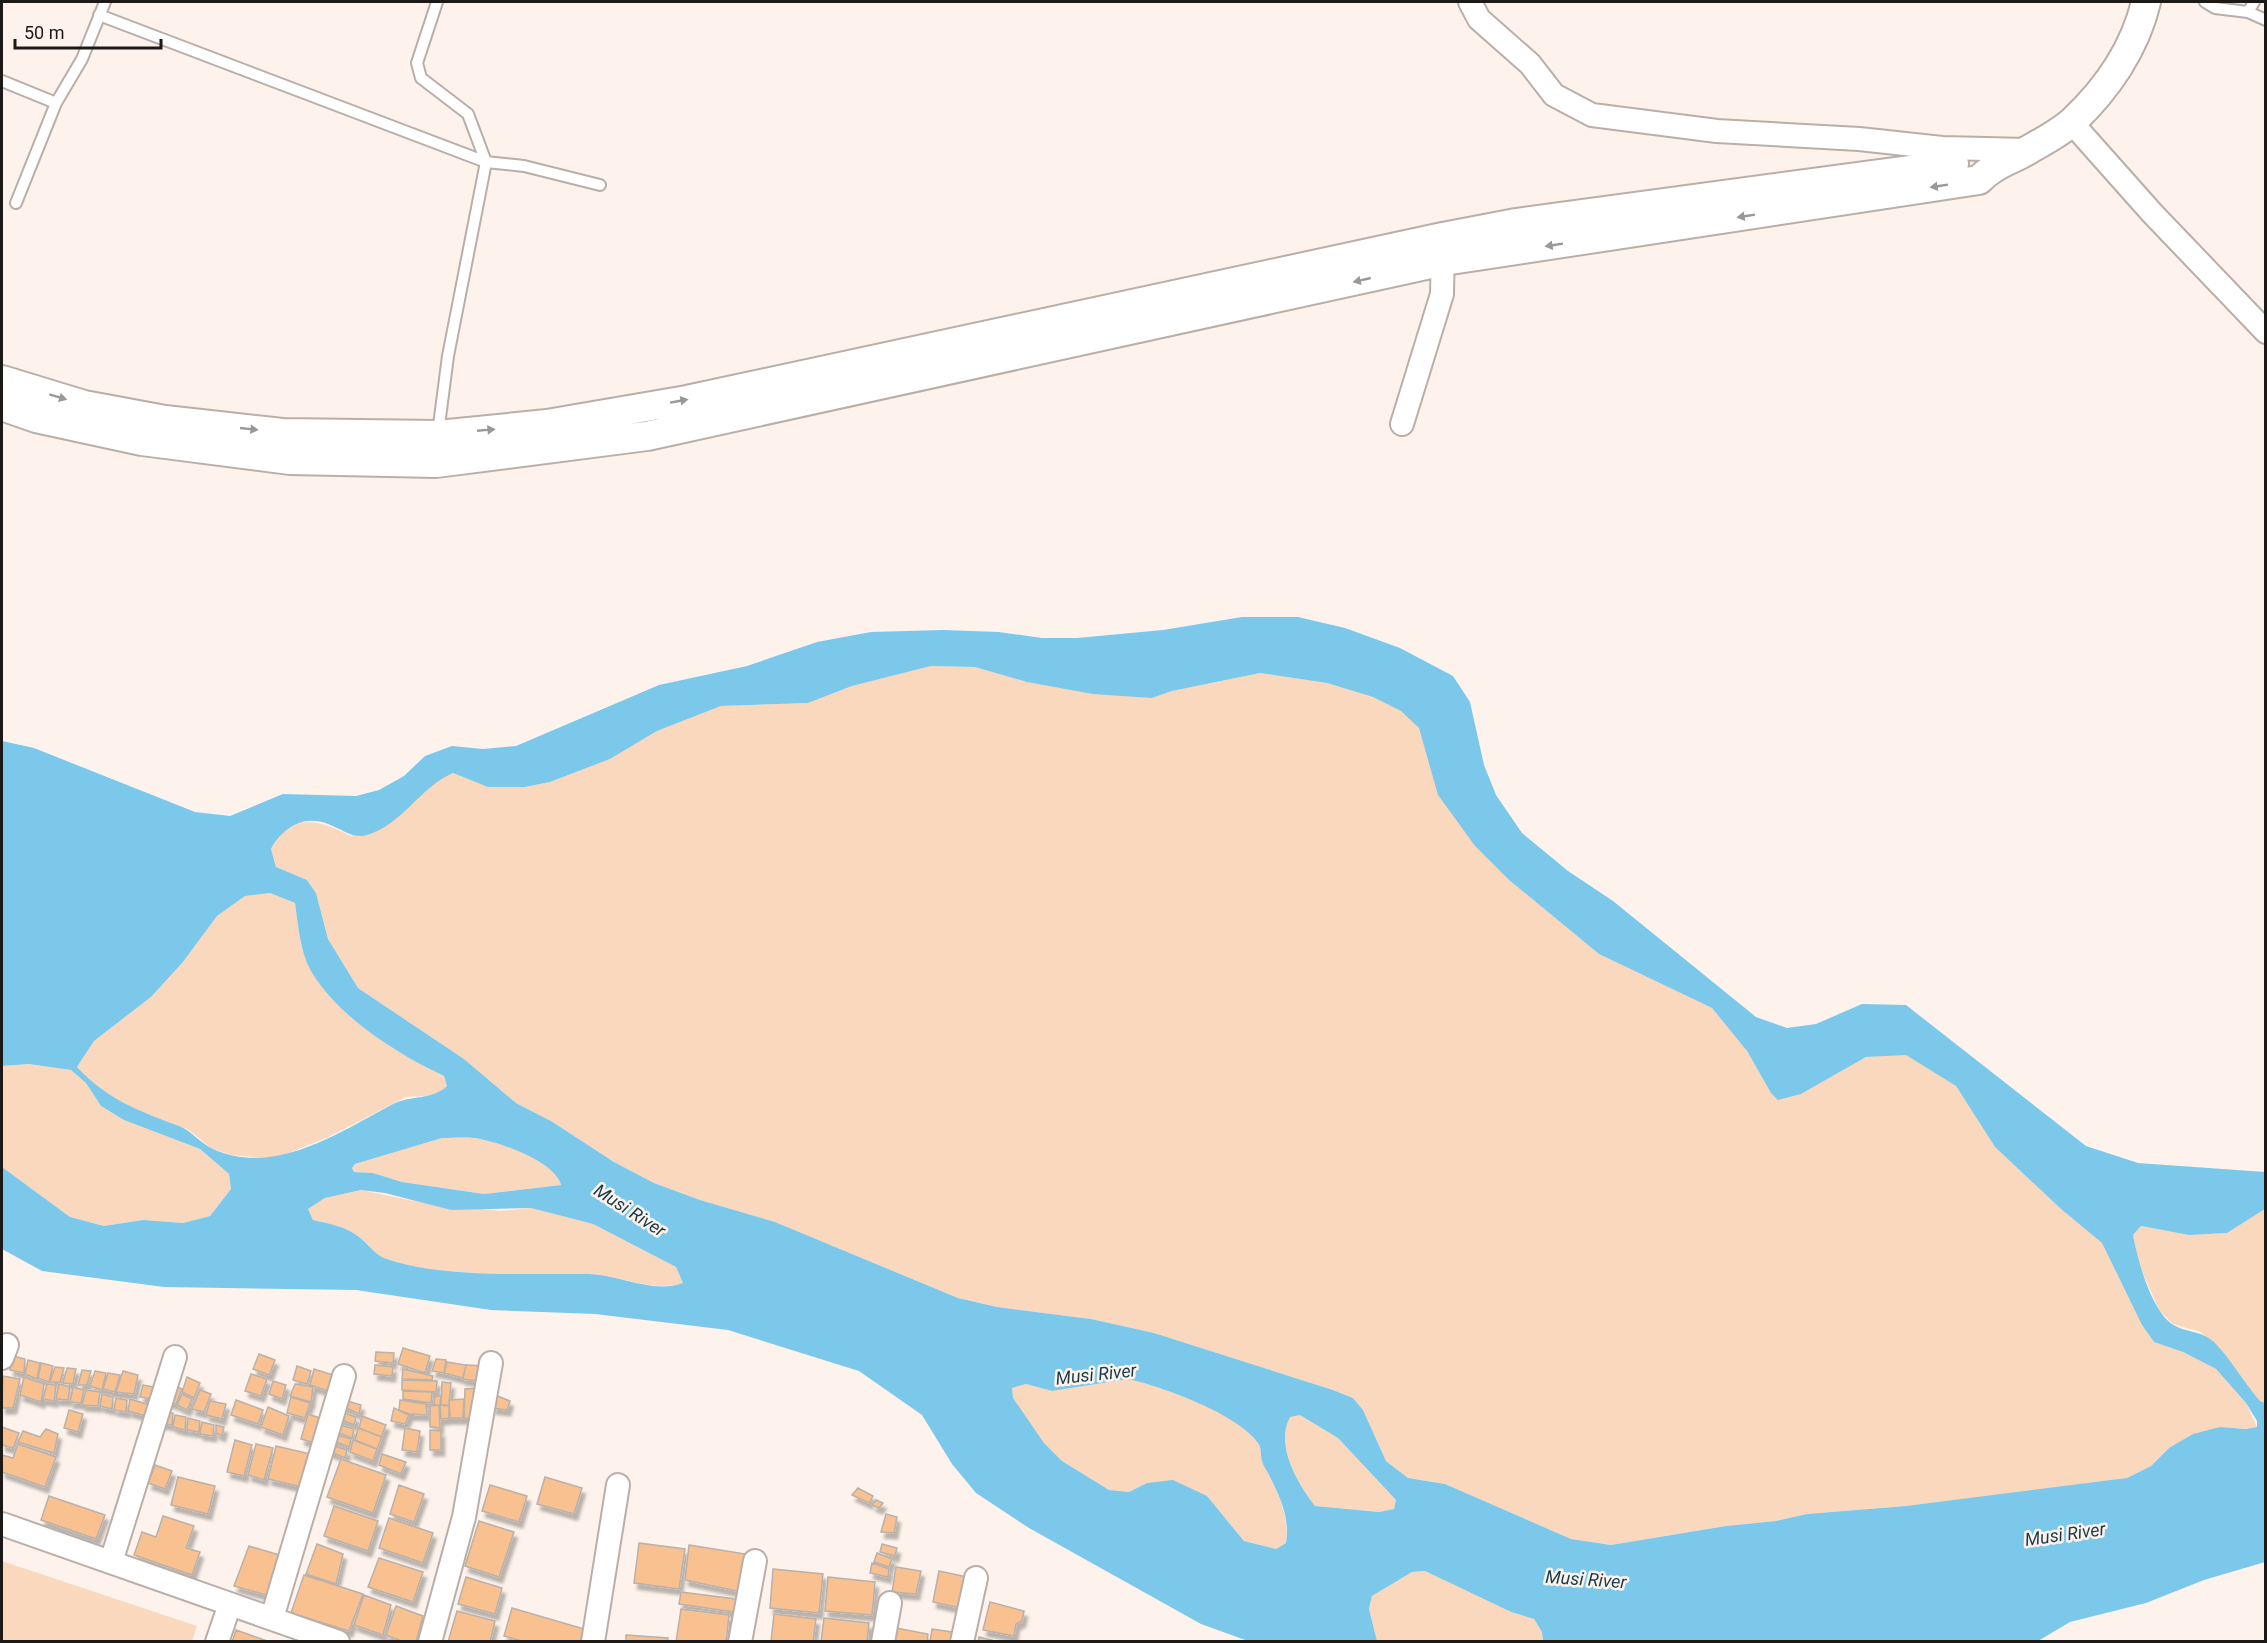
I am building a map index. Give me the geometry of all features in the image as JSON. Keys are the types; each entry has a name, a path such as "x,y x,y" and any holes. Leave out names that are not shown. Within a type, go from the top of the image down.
{"street":[{"path":"1470,2 1479,19 1530,64 1554,94 1592,115 1717,131 1858,139 1942,148 2028,150"},
{"path":"2,406 36,418 142,441 279,459 647,436 1443,249 1980,180 1992,167 2028,150 2072,123 2119,68 2141,22 2146,2"},
{"path":"2072,123 2152,213 2265,332"},
{"path":"1402,424 1442,294 1443,249"},
{"path":"2,380 84,405 165,420 437,449"},
{"path":"111,1562 175,1357"},
{"path":"430,1641 464,1517 491,1363"},
{"path":"272,1618 344,1376"},
{"path":"593,1641 618,1485"},
{"path":"2,1524 338,1641"},
{"path":"740,1641 755,1562"},
{"path":"962,1641 976,1578"},
{"path":"883,1641 890,1603"},
{"path":"217,1641 230,1604"}],"lane":[{"path":"16,203 56,103 82,59 105,2"},
{"path":"437,2 417,63 421,78 468,114 486,162 450,346 437,449"},
{"path":"2205,2 2215,8 2248,12 2265,20"},
{"path":"2248,12 2254,2"},
{"path":"99,15 486,162 524,166 600,185"},
{"path":"2,81 56,103"}],"shaded area":[{"path":"931,666 975,667 1027,682 1152,698 1172,691 1260,673 1327,683 1373,697 1402,711 1419,728 1428,756 1475,846 1509,880 1599,954 1712,1008 1747,1051 1771,1093 1801,1094 1866,1057 1906,1054 1956,1086 1995,1147 2061,1209 2102,1243 2142,1325 2154,1342 2183,1352 2216,1369 2246,1403 2257,1427 2246,1429 2220,1427 2169,1448 2151,1466 2127,1478 2105,1482 1906,1506 1807,1514 1776,1521 1726,1526 1611,1545 1571,1539 1445,1484 1408,1478 1386,1461 1363,1410 1353,1398 1333,1390 1154,1333 1091,1319 997,1307 958,1298 775,1222 700,1200 654,1183 614,1162 551,1121 516,1103 464,1059 358,988 328,939 316,893 307,880 276,867 271,849 279,837 297,824 306,822 327,825 351,836 395,819 437,779 453,773 489,787 525,787 550,782 610,759 657,731 721,706 808,703 852,686"},
{"path":"270,893 295,903 300,938 307,963 337,1003 388,1045 444,1076 447,1086 438,1095 406,1097 328,1137 279,1157 232,1155 211,1148 189,1130 142,1112 101,1092 77,1067 94,1041 151,997 183,962 217,916 245,896"},
{"path":"29,1064 71,1070 86,1083 101,1106 124,1120 200,1149 229,1174 231,1189 210,1216 183,1223 143,1220 104,1226 70,1217 2,1167 2,1066"},
{"path":"442,1138 474,1138 510,1148 537,1160 557,1176 561,1185 484,1194 402,1182 373,1173 354,1172 352,1168 355,1164"},
{"path":"361,1190 414,1201 500,1211 531,1208 593,1224 676,1267 683,1283 660,1286 589,1274 485,1274 407,1265 384,1258 348,1230 313,1220 308,1209 325,1198"},
{"path":"2265,1209 2265,1403 2260,1401 2201,1332 2173,1324 2159,1310 2139,1264 2133,1235 2141,1226 2189,1235 2227,1233"},
{"path":"1128,1379 1199,1403 1234,1421 1248,1432 1259,1445 1263,1463 1281,1501 1285,1517 1286,1543 1276,1549 1244,1541 1207,1496 1147,1483 1129,1492 1109,1490 1062,1461 1044,1443 1012,1398 1012,1388 1026,1384 1052,1391"},
{"path":"1300,1415 1338,1438 1396,1500 1394,1509 1380,1512 1315,1506 1295,1475 1285,1439 1290,1416"},
{"path":"2,1561 197,1626 192,1641 2,1641"},
{"path":"1425,1571 1511,1612 1534,1619 1542,1632 1543,1641 1377,1641 1369,1609 1372,1596 1412,1572"}],"water":[{"name":"Musi River","path":"1242,617 1298,617 1345,628 1400,648 1453,676 1470,702 1484,765 1496,795 1522,833 1568,871 1613,901 1756,1017 1787,1028 1816,1024 1862,1004 1906,1005 2086,1146 2138,1163 2265,1172 2265,1209 2227,1233 2189,1235 2141,1226 2133,1235 2146,1283 2164,1317 2177,1327 2204,1335 2214,1342 2254,1394 2265,1403 2265,1562 2204,1580 2146,1603 2070,1622 2038,1641 1543,1641 1542,1632 1534,1619 1511,1612 1425,1571 1412,1572 1372,1596 1369,1609 1377,1641 1248,1641 1201,1624 1029,1528 976,1493 952,1464 922,1415 859,1371 728,1330 595,1314 491,1310 356,1290 164,1287 42,1271 2,1249 2,1167 70,1217 104,1226 143,1220 183,1223 210,1216 231,1189 229,1174 200,1149 124,1120 101,1106 86,1083 71,1070 29,1064 2,1066 2,741 34,748 195,812 230,816 283,794 356,796 379,790 404,776 425,756 452,746 483,749 516,746 659,685 747,666 817,642 871,632 943,630 999,632 1042,638 1077,638 1163,630","holes":["931,666 975,667 1027,682 1093,694 1152,698 1172,691 1260,673 1327,683 1373,697 1401,711 1419,728 1438,795 1475,846 1509,880 1599,954 1712,1008 1747,1051 1771,1093 1778,1100 1801,1094 1866,1057 1906,1055 1956,1086 1995,1147 2061,1209 2102,1243 2142,1325 2154,1342 2183,1352 2216,1369 2246,1403 2257,1421 2257,1427 2246,1429 2220,1427 2193,1434 2169,1448 2151,1466 2127,1478 1906,1506 1807,1514 1776,1521 1726,1526 1611,1545 1571,1539 1445,1484 1408,1478 1386,1461 1363,1410 1353,1398 1333,1390 1154,1333 1091,1319 997,1307 958,1298 775,1222 700,1200 654,1183 614,1162 551,1121 516,1103 464,1059 358,988 328,939 316,893 307,880 276,867 271,849 281,835 294,825 319,821 352,835 367,835 391,823 431,787 453,773 488,787 525,787 550,782 610,759 657,731 721,706 808,703 852,686","270,893 295,903 304,955 311,971 323,988 353,1019 370,1032 407,1057 444,1076 447,1086 435,1093 393,1104 306,1148 260,1158 236,1156 213,1149 184,1128 111,1096 88,1078 77,1067 94,1041 151,997 183,962 217,916 245,896","442,1138 474,1138 496,1143 537,1160 556,1176 561,1185 484,1194 402,1182 373,1173 354,1172 352,1168 355,1164","361,1190 385,1193 451,1210 531,1208 593,1224 676,1267 683,1283 660,1286 589,1274 485,1274 407,1265 384,1258 348,1230 313,1220 308,1209 325,1198","1128,1379 1199,1403 1234,1422 1248,1432 1259,1445 1263,1463 1284,1509 1287,1526 1286,1543 1276,1549 1244,1541 1207,1496 1173,1480 1147,1483 1129,1492 1109,1490 1062,1461 1044,1443 1013,1398 1012,1388 1026,1384 1052,1391","1300,1415 1338,1438 1396,1500 1394,1509 1379,1512 1315,1506 1301,1486 1290,1463 1285,1439 1290,1417"]}],"building":[{"path":"403,1348 430,1356 425,1373 398,1364"},
{"path":"376,1352 394,1353 393,1363 375,1361"},
{"path":"259,1354 275,1360 269,1375 253,1369"},
{"path":"13,1356 25,1359 24,1373 10,1370"},
{"path":"436,1359 446,1360 444,1373 432,1371"},
{"path":"28,1360 40,1363 37,1379 25,1374"},
{"path":"447,1362 466,1365 463,1378 444,1373"},
{"path":"41,1363 53,1366 49,1382 38,1378"},
{"path":"375,1365 393,1367 392,1376 374,1374"},
{"path":"466,1365 487,1366 486,1382 463,1379"},
{"path":"297,1366 311,1371 307,1384 293,1380"},
{"path":"55,1367 64,1368 60,1382 50,1382"},
{"path":"67,1368 76,1369 73,1384 63,1383"},
{"path":"314,1369 333,1375 328,1391 310,1385"},
{"path":"403,1369 433,1376 432,1380 402,1379"},
{"path":"82,1370 91,1371 87,1385 78,1385"},
{"path":"95,1371 106,1373 102,1390 90,1386"},
{"path":"123,1371 138,1375 134,1394 116,1392"},
{"path":"108,1373 120,1375 115,1392 103,1389"},
{"path":"251,1374 267,1379 261,1396 245,1391"},
{"path":"3,1376 20,1379 13,1408 2,1408"},
{"path":"24,1377 44,1384 41,1402 20,1395"},
{"path":"187,1377 200,1383 194,1398 182,1392"},
{"path":"402,1380 437,1381 436,1392 402,1390"},
{"path":"273,1381 286,1385 282,1399 269,1394"},
{"path":"442,1382 451,1383 449,1405 441,1405"},
{"path":"47,1384 56,1385 54,1401 43,1399"},
{"path":"59,1384 70,1387 68,1400 56,1399"},
{"path":"169,1384 182,1389 176,1404 164,1401"},
{"path":"295,1384 313,1387 311,1402 290,1396"},
{"path":"143,1385 154,1387 152,1399 140,1397"},
{"path":"73,1387 84,1390 81,1403 70,1402"},
{"path":"477,1388 475,1418 464,1418 465,1389"},
{"path":"86,1390 100,1392 98,1406 82,1405"},
{"path":"200,1390 211,1394 204,1412 192,1409"},
{"path":"403,1391 432,1392 431,1403 403,1399"},
{"path":"102,1394 113,1397 112,1409 100,1406"},
{"path":"182,1394 192,1399 187,1410 177,1405"},
{"path":"495,1395 510,1401 507,1410 492,1408"},
{"path":"435,1396 441,1396 440,1405 434,1405"},
{"path":"291,1397 310,1403 305,1418 287,1413"},
{"path":"116,1398 127,1400 126,1412 114,1410"},
{"path":"130,1399 150,1405 146,1416 128,1411"},
{"path":"464,1399 463,1418 450,1418 449,1400"},
{"path":"236,1400 263,1410 258,1424 231,1415"},
{"path":"344,1400 361,1405 359,1414 342,1406"},
{"path":"400,1400 426,1404 427,1415 409,1414 399,1410"},
{"path":"210,1401 226,1404 222,1419 206,1415"},
{"path":"439,1405 440,1428 430,1427 430,1406"},
{"path":"440,1405 449,1406 449,1418 441,1419"},
{"path":"268,1407 289,1416 283,1435 261,1427"},
{"path":"394,1408 409,1415 405,1424 391,1421"},
{"path":"69,1410 83,1414 78,1432 64,1428"},
{"path":"162,1411 173,1413 172,1425 160,1423"},
{"path":"339,1411 356,1417 354,1425 337,1418"},
{"path":"308,1414 326,1420 318,1444 301,1439"},
{"path":"175,1415 186,1417 185,1430 173,1427"},
{"path":"362,1416 386,1425 381,1437 359,1428"},
{"path":"188,1418 200,1421 199,1432 187,1430"},
{"path":"202,1422 214,1425 213,1436 200,1434"},
{"path":"337,1424 354,1429 352,1438 334,1431"},
{"path":"216,1425 224,1427 222,1436 216,1433"},
{"path":"2,1427 19,1433 13,1448 2,1445"},
{"path":"358,1428 382,1437 377,1449 355,1440"},
{"path":"405,1428 420,1431 417,1452 402,1450"},
{"path":"46,1429 58,1434 54,1453 18,1442 23,1431 40,1437"},
{"path":"430,1430 441,1431 441,1450 430,1450"},
{"path":"334,1434 351,1439 349,1447 331,1440"},
{"path":"235,1440 252,1445 244,1476 227,1472"},
{"path":"353,1440 377,1449 373,1461 350,1452"},
{"path":"18,1444 56,1457 45,1487 2,1472 2,1455 13,1458"},
{"path":"256,1444 273,1448 264,1480 248,1475"},
{"path":"331,1445 347,1450 345,1458 328,1451"},
{"path":"276,1446 315,1455 310,1489 268,1479"},
{"path":"382,1454 406,1462 401,1474 379,1465"},
{"path":"341,1459 386,1475 373,1513 327,1497"},
{"path":"155,1465 172,1471 165,1489 148,1483"},
{"path":"178,1477 215,1486 208,1514 171,1505"},
{"path":"545,1477 582,1488 574,1514 537,1504"},
{"path":"399,1485 424,1494 414,1522 390,1514"},
{"path":"490,1485 527,1496 519,1522 482,1511"},
{"path":"858,1488 873,1496 869,1503 852,1495"},
{"path":"49,1496 105,1515 96,1539 41,1520"},
{"path":"876,1500 883,1503 879,1508 872,1505"},
{"path":"334,1506 378,1521 368,1551 324,1536"},
{"path":"886,1514 897,1517 894,1533 881,1532"},
{"path":"163,1516 194,1526 186,1548 200,1552 192,1575 134,1555 142,1532 156,1537"},
{"path":"389,1518 433,1533 423,1563 379,1548"},
{"path":"479,1521 514,1532 499,1577 465,1566"},
{"path":"639,1543 685,1549 679,1589 634,1583"},
{"path":"317,1544 343,1554 336,1584 306,1574"},
{"path":"882,1544 897,1548 895,1556 880,1552"},
{"path":"689,1545 752,1555 746,1593 685,1580"},
{"path":"249,1546 283,1556 270,1596 234,1586"},
{"path":"877,1553 892,1559 889,1567 874,1562"},
{"path":"379,1558 423,1572 413,1602 368,1587"},
{"path":"872,1563 889,1569 888,1577 870,1573"},
{"path":"896,1567 921,1571 916,1594 892,1592"},
{"path":"773,1569 823,1574 819,1613 770,1608"},
{"path":"939,1571 972,1578 965,1609 933,1602"},
{"path":"304,1575 363,1594 349,1631 291,1613"},
{"path":"466,1577 502,1588 495,1614 458,1604"},
{"path":"828,1577 875,1582 872,1615 825,1611"},
{"path":"681,1592 736,1599 734,1612 679,1604"},
{"path":"364,1595 391,1605 383,1635 354,1625"},
{"path":"990,1602 1024,1611 1022,1621 1016,1624 1014,1636 983,1630"},
{"path":"396,1606 423,1616 416,1642 404,1642 386,1635"},
{"path":"512,1608 584,1629 580,1642 525,1642 504,1636"},
{"path":"681,1609 729,1615 726,1642 676,1642"},
{"path":"457,1611 495,1621 490,1642 448,1642"},
{"path":"774,1614 816,1619 813,1642 771,1642"},
{"path":"824,1618 869,1623 867,1642 821,1642"},
{"path":"896,1628 928,1634 927,1642 893,1642"},
{"path":"932,1629 952,1632 951,1642 930,1642"},
{"path":"236,1630 270,1642 232,1642"},
{"path":"626,1635 668,1638 667,1642 626,1642"},
{"path":"979,1637 999,1642 978,1642"}]}
